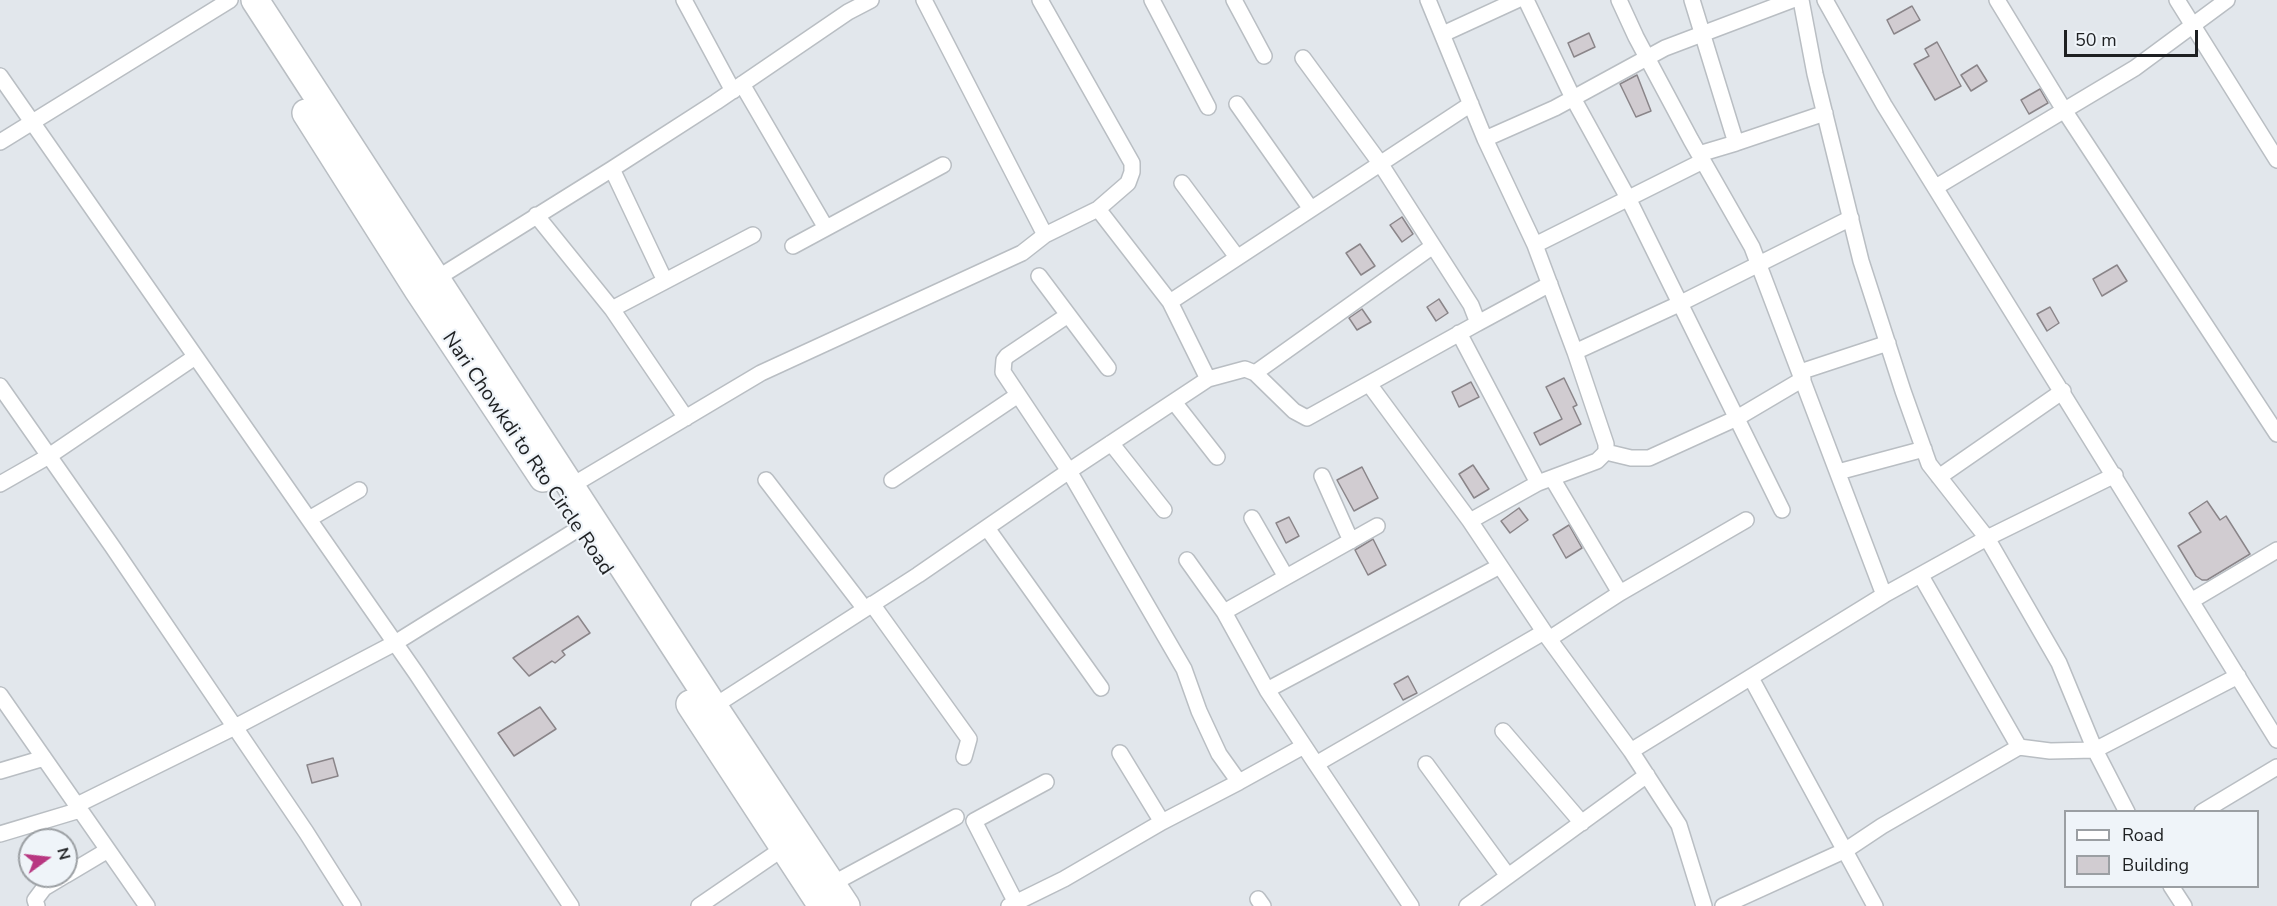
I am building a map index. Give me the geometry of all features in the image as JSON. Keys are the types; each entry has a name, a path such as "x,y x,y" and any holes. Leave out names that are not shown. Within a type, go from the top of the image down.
{"highway":[{"name":"Nari Chowkdi to Rto Circle Road","path":"235,0 427,285 578,529 653,643 706,712 792,843 833,899"},
{"path":"255,0 427,285 571,486 706,712"}],"street":[{"path":"0,142 230,0"},
{"path":"684,0 826,228"},
{"path":"427,285 612,169 848,12 871,0"},
{"path":"924,0 1045,235"},
{"path":"571,486 761,373 1022,253 1045,235 1098,209 1128,183 1132,163 1040,0"},
{"path":"1152,0 1208,107"},
{"path":"1234,0 1264,56"},
{"path":"1428,0 1485,139 1535,245 1606,444 1606,452 1597,461 1544,481 1470,521"},
{"path":"1443,34 1517,0"},
{"path":"1526,0 1573,98 1628,198 1782,510"},
{"path":"1619,0 1701,158 1752,247 1884,595"},
{"path":"1692,0 1736,143"},
{"path":"1485,139 1573,98 1647,57 1792,0"},
{"path":"1801,0 1825,113 1861,261 1929,464 1987,538 2059,663 2095,750 2126,810"},
{"path":"1825,0 1884,105 2277,740"},
{"path":"1997,0 2064,110 2277,435"},
{"path":"2177,0 2277,160"},
{"path":"1936,187 2135,68 2227,0"},
{"path":"1303,58 1380,164 1471,305 1478,323"},
{"path":"0,76 395,642 571,906"},
{"path":"1237,104 1311,209"},
{"path":"1170,302 1471,104"},
{"path":"1535,245 1701,158 1736,143 1825,113"},
{"path":"793,246 943,165"},
{"path":"612,169 665,281"},
{"path":"1182,183 1237,256"},
{"path":"1098,209 1170,302 1208,379"},
{"path":"536,215 612,309 687,418"},
{"path":"1575,352 1679,304 1851,218"},
{"path":"612,309 753,235"},
{"path":"1255,373 1433,246"},
{"path":"1039,276 1108,368"},
{"path":"706,712 868,607 1208,379 1245,369 1255,373 1294,411 1307,418 1550,284"},
{"path":"1068,315 1004,360 1003,372 1069,471 1184,669 1199,711 1219,754 1239,782"},
{"path":"1460,333 1544,481 1620,593"},
{"path":"1606,452 1631,458 1648,458 1737,418 1801,375 1888,343"},
{"path":"0,484 49,456 195,357"},
{"path":"1369,384 1470,521 1546,636 1631,751 1679,825 1704,906"},
{"path":"0,386 235,727 353,906"},
{"path":"1939,477 2063,391"},
{"path":"892,480 1018,395"},
{"path":"1174,402 1217,457"},
{"path":"1112,443 1164,510"},
{"path":"1838,472 1924,449"},
{"path":"1631,751 1884,595 1987,538 2115,475"},
{"path":"1322,476 1351,541"},
{"path":"766,480 868,607 969,739 964,757"},
{"path":"309,519 358,490"},
{"path":"1252,518 1286,577"},
{"path":"1316,764 1546,636 1746,520"},
{"path":"1224,612 1377,526"},
{"path":"987,528 1101,688"},
{"path":"0,834 78,807 235,727 395,642 578,529"},
{"path":"2192,601 2277,550"},
{"path":"1187,560 1224,612 1267,690 1411,906"},
{"path":"1267,690 1500,566"},
{"path":"1921,576 2019,747"},
{"path":"1723,906 1845,850 1882,826 2019,747 2050,751 2095,750 2238,676"},
{"path":"1751,678 1875,906"},
{"path":"0,695 147,906"},
{"path":"1503,731 1582,823"},
{"path":"1046,782 974,821 1012,904 1064,879 1162,822 1304,746"},
{"path":"1120,753 1162,822"},
{"path":"0,771 44,758"},
{"path":"1426,764 1508,876"},
{"path":"2205,810 2277,767"},
{"path":"1467,906 1647,776"},
{"path":"833,899 956,817"},
{"path":"699,906 792,843"},
{"path":"78,867 108,850"},
{"path":"37,906 35,900 44,888"},
{"path":"2172,888 2184,906"}],"building":[{"path":"1912,6 1920,20 1894,34 1887,20"},
{"path":"1589,33 1595,47 1574,57 1568,43"},
{"path":"1937,42 1961,86 1935,100 1914,64 1929,56 1925,49"},
{"path":"1977,65 1987,81 1971,91 1961,75"},
{"path":"1637,75 1651,111 1636,117 1620,84"},
{"path":"2040,89 2048,103 2029,114 2021,100"},
{"path":"1402,217 1413,234 1402,242 1390,225"},
{"path":"1360,244 1375,266 1361,275 1346,253"},
{"path":"2117,265 2127,281 2102,296 2093,279"},
{"path":"1439,299 1448,313 1436,321 1427,307"},
{"path":"2050,307 2059,323 2047,331 2037,314"},
{"path":"1362,309 1371,322 1357,330 1349,318"},
{"path":"1564,378 1577,405 1573,407 1581,424 1540,445 1534,433 1562,419 1546,387"},
{"path":"1471,382 1479,397 1459,407 1452,392"},
{"path":"1473,465 1489,489 1474,498 1459,474"},
{"path":"1362,467 1378,498 1354,511 1337,480"},
{"path":"2207,501 2220,520 2226,516 2250,554 2207,580 2202,580 2196,576 2178,546 2201,532 2189,513"},
{"path":"1519,508 1528,520 1510,533 1501,521"},
{"path":"1289,517 1299,536 1286,543 1276,523"},
{"path":"1569,525 1582,548 1566,558 1553,535"},
{"path":"1373,539 1386,565 1368,575 1355,550"},
{"path":"578,616 590,633 562,651 565,655 555,663 552,661 529,676 513,658"},
{"path":"1408,676 1417,693 1403,700 1394,684"},
{"path":"540,707 556,729 514,756 498,733"},
{"path":"333,758 338,776 312,783 307,765"}]}
